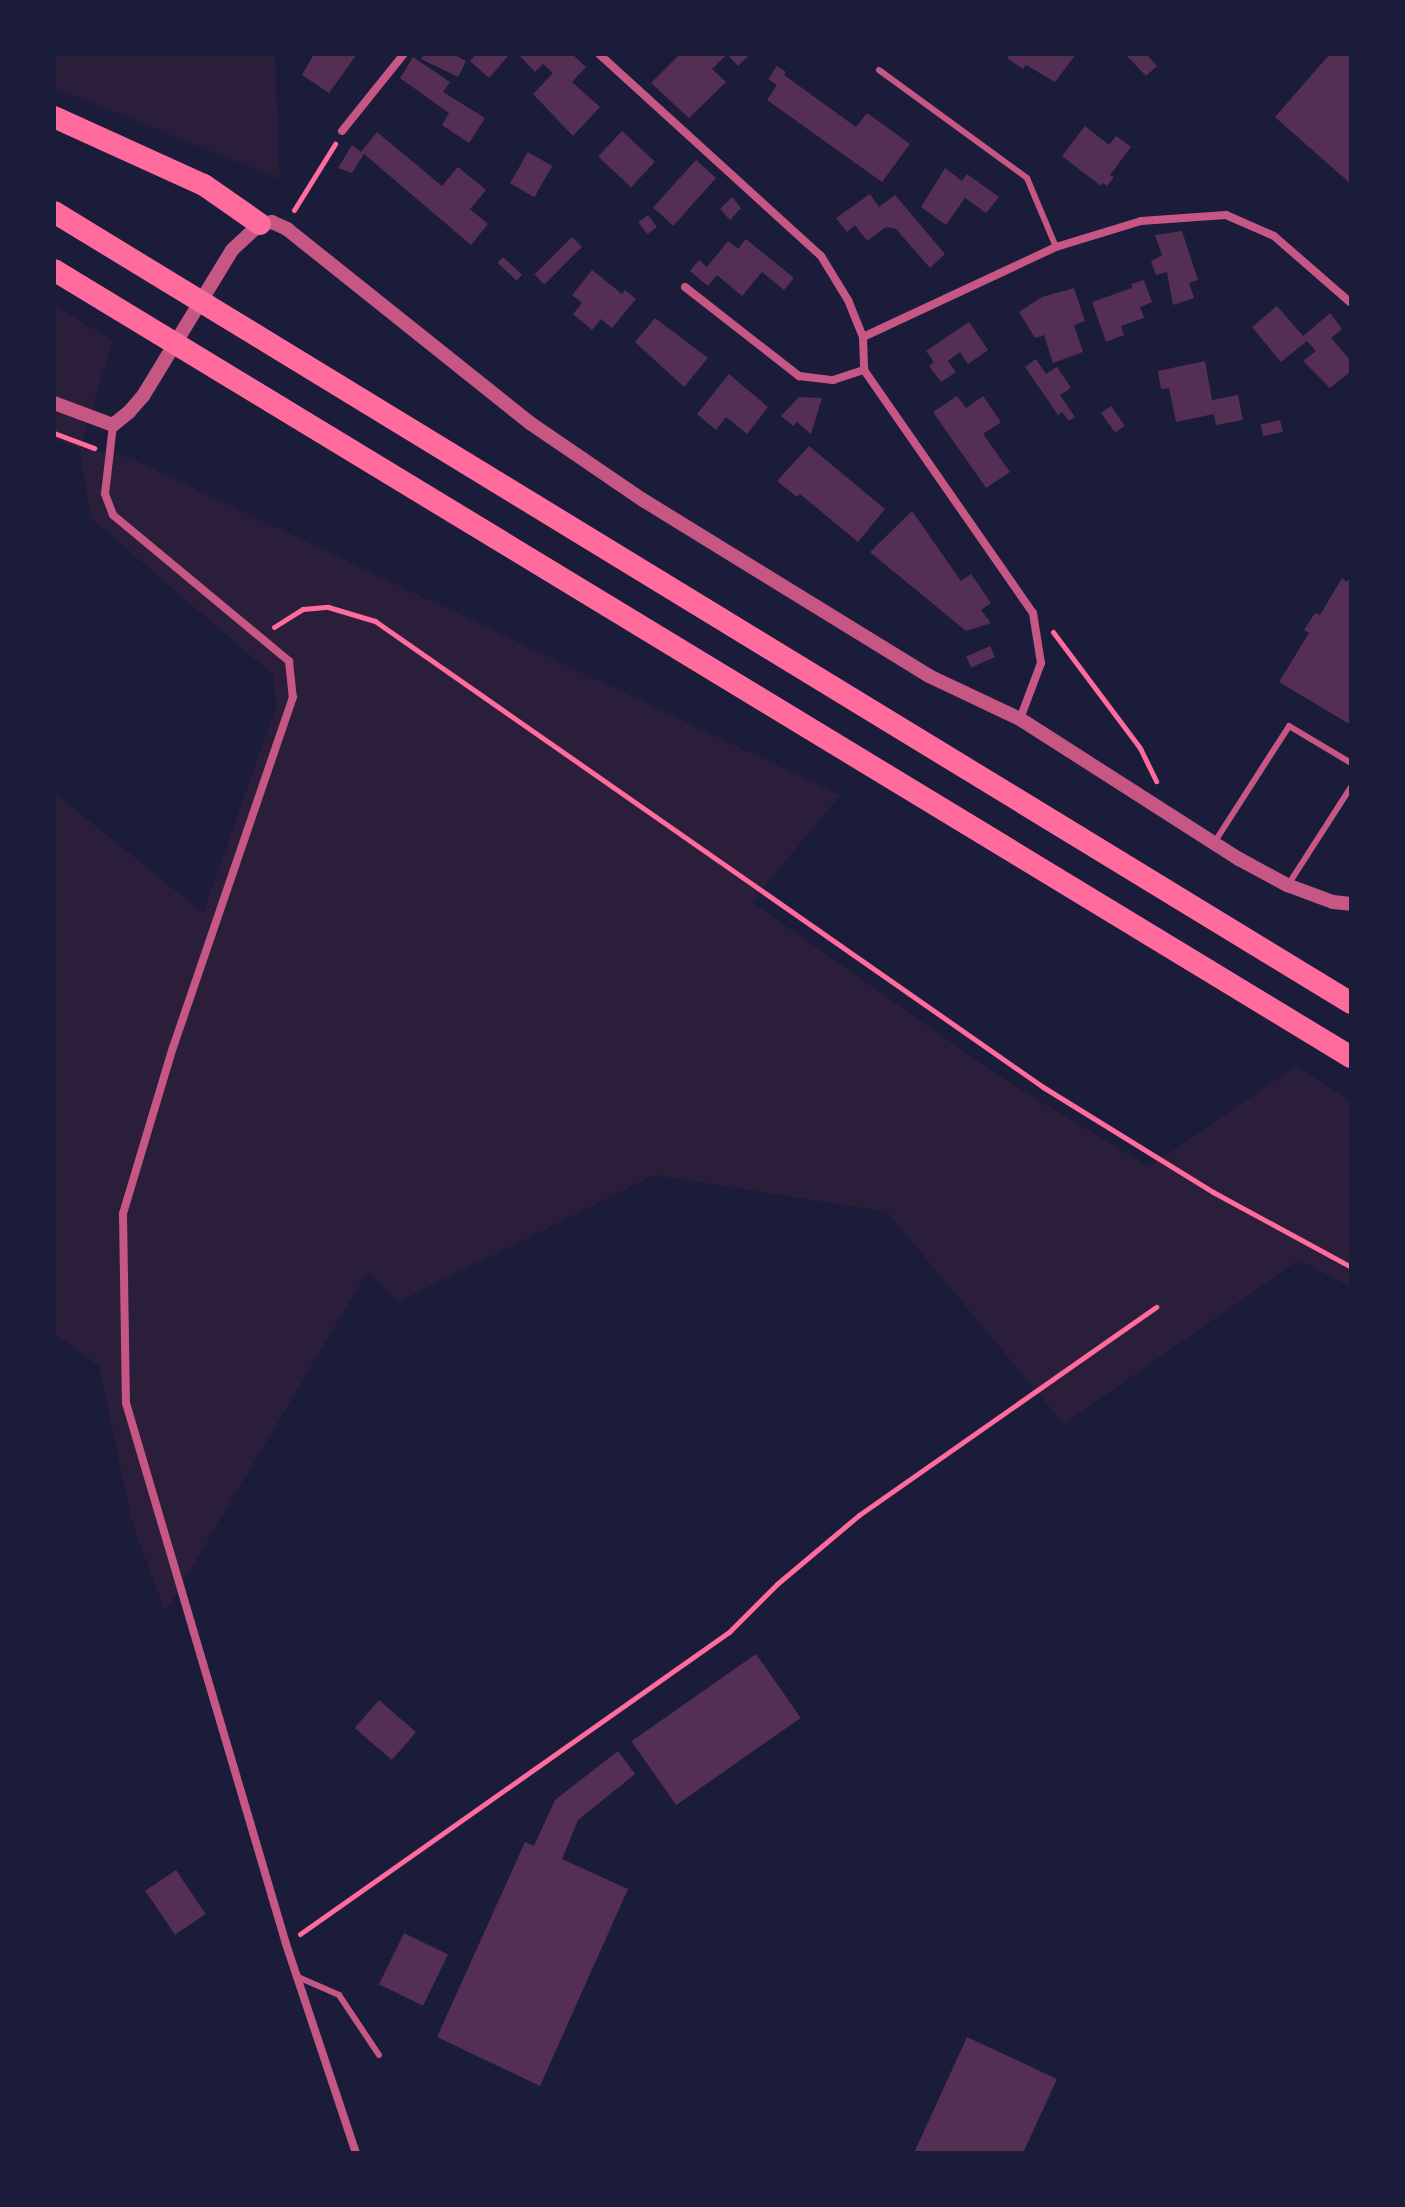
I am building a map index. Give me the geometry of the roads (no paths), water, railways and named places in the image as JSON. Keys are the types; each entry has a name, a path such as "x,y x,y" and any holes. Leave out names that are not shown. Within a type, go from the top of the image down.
{"highway":[{"path":"54,117 204,185 270,225"},
{"path":"54,212 1351,1003"},
{"path":"54,270 1351,1057"}],"street":[{"path":"342,131 404,54"},
{"path":"605,56 821,256 848,300 863,337 864,370 1033,613 1041,663 1020,719"},
{"path":"863,337 1056,247 1141,221 1226,215 1274,236 1351,303"},
{"path":"356,2153 286,1944 126,1403 123,1214 173,1047 293,697 289,661 113,515 105,494 109,450 113,425 143,396 232,250 270,225 530,423 643,500 929,676 1020,719 1214,843 1287,885 1333,902 1351,904"},
{"path":"685,287 799,376 833,380 864,370"},
{"path":"54,403 113,425"}],"lane":[{"path":"879,70 1027,178 1056,247"},
{"path":"1214,843 1289,726 1351,763"},
{"path":"1287,885 1351,787"},
{"path":"298,1977 339,1995 379,2055"}]}
